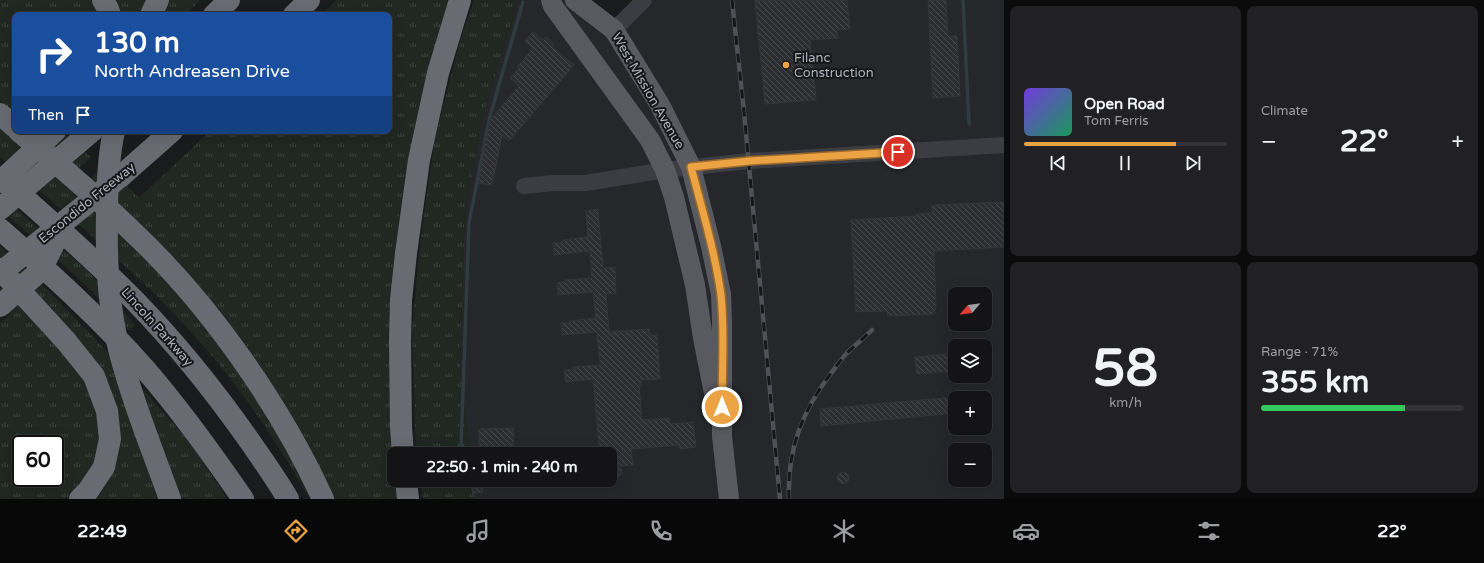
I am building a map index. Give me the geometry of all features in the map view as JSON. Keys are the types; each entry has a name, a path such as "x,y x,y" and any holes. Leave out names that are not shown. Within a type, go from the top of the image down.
{"highway":[{"path":"103,0 109,12"},
{"path":"152,12 158,0"},
{"path":"217,12 229,0"},
{"path":"297,12 309,0"},
{"path":"402,447 401,427 401,307 408,238 419,160 438,73 460,0"},
{"path":"0,114 12,124"},
{"path":"22,134 135,234 170,270 208,315 248,368 283,423 323,499"},
{"path":"0,182 51,134"},
{"path":"114,134 107,191 106,240 110,304 118,348 134,399 170,499"},
{"name":"Escondido Freeway","path":"0,273 120,177 169,134"},
{"path":"0,209 85,137"},
{"name":"Lincoln Parkway","path":"0,177 90,257 134,300 174,343 240,427 288,499"},
{"path":"0,306 41,270 66,220"},
{"path":"0,228 62,284 144,367 201,437 243,499"},
{"path":"0,268 61,336 94,376 107,411 110,439 104,467 88,491 80,499"},
{"path":"407,487 408,499"}],"main road":[{"name":"West Mission Avenue","path":"551,0 553,6 650,140 665,170 674,197 695,285 703,338 722,436 729,499"},
{"name":"West Mission Avenue","path":"574,0 614,30 660,106 691,167 711,246 721,294 722,436"}],"street":[{"path":"614,30 644,0"},
{"path":"524,186 553,183 586,183 665,170 749,161 1004,145"}],"shaded area":[{"path":"519,0 574,0 614,29 644,0 1004,0 1004,499 476,499 474,487 617,487 617,447 469,447 460,365 464,233 467,201 484,111"}],"green space":[{"path":"0,0 93,0 99,12 12,12 12,111 0,101"},
{"path":"111,0 200,0 189,12 117,12"},
{"path":"336,0 450,0 408,166 395,255 392,447 387,447 387,487 397,487 399,499 333,499 287,408 258,362 232,326 190,275 161,244 90,179 106,164 139,198 207,134 392,134 392,12 325,12"},
{"path":"474,0 519,0 484,111 467,201 464,233 460,365 469,447 416,447 412,331 420,244 435,137 461,38"},
{"path":"0,123 145,254 230,355 316,499 310,499 287,460 248,403 220,366 183,323 107,249 0,157"},
{"path":"37,134 64,134 91,157 78,169"},
{"path":"0,195 89,272 135,325 129,330 119,323 84,284 0,209"},
{"path":"0,246 43,285 142,388 186,438 227,499 90,499 118,425 17,276 0,258"},
{"path":"0,281 47,332 86,384 96,405 99,440 96,457 89,473 69,497 65,499 0,499 0,323 9,315 0,306"},
{"path":"421,487 474,487 476,499 423,499"}],"building":[{"path":"755,0 847,0 850,29 837,30 838,38 810,40 816,100 765,104"},
{"path":"928,0 946,0 948,36 957,36 960,96 933,98"},
{"path":"533,32 543,40 546,37 554,44 552,47 574,65 509,141 502,135 492,185 478,183 490,120 519,86 510,78 533,48 525,41"},
{"path":"1004,202 1004,247 934,251 935,314 888,316 887,311 856,312 851,220 916,216 916,214 932,213 932,205"},
{"path":"598,209 603,268 615,267 616,294 606,294 609,332 649,329 651,336 657,335 660,379 641,380 641,385 639,385 642,420 669,418 670,424 693,422 696,447 680,449 679,445 631,449 633,465 621,466 622,475 617,475 617,447 599,447 593,379 566,382 564,370 574,369 573,367 600,365 597,332 562,335 561,323 596,318 593,292 558,295 557,283 565,282 565,280 592,278 590,251 554,255 553,243 562,243 562,240 588,237 586,211"},
{"path":"948,354 948,372 917,374 915,357"},
{"path":"948,398 948,414 821,426 820,409"},
{"path":"513,428 514,447 479,447 479,429"},
{"path":"845,472 848,473 848,483 841,484 838,483 837,476 838,473"},
{"path":"472,487 482,487 483,492 473,494"}],"waterway":[{"path":"963,0 969,124"},
{"path":"461,447 469,223 490,116 523,2"}],"railway":[{"path":"732,0 744,112 780,499"},
{"path":"789,499 789,481 794,448 798,432 812,401 845,355 872,330"}],"place":[{"name":"Filanc Construction","path":"786,65"}],"route":[{"path":"722,407 721,294 711,246 691,167 749,161 898,152"}]}
